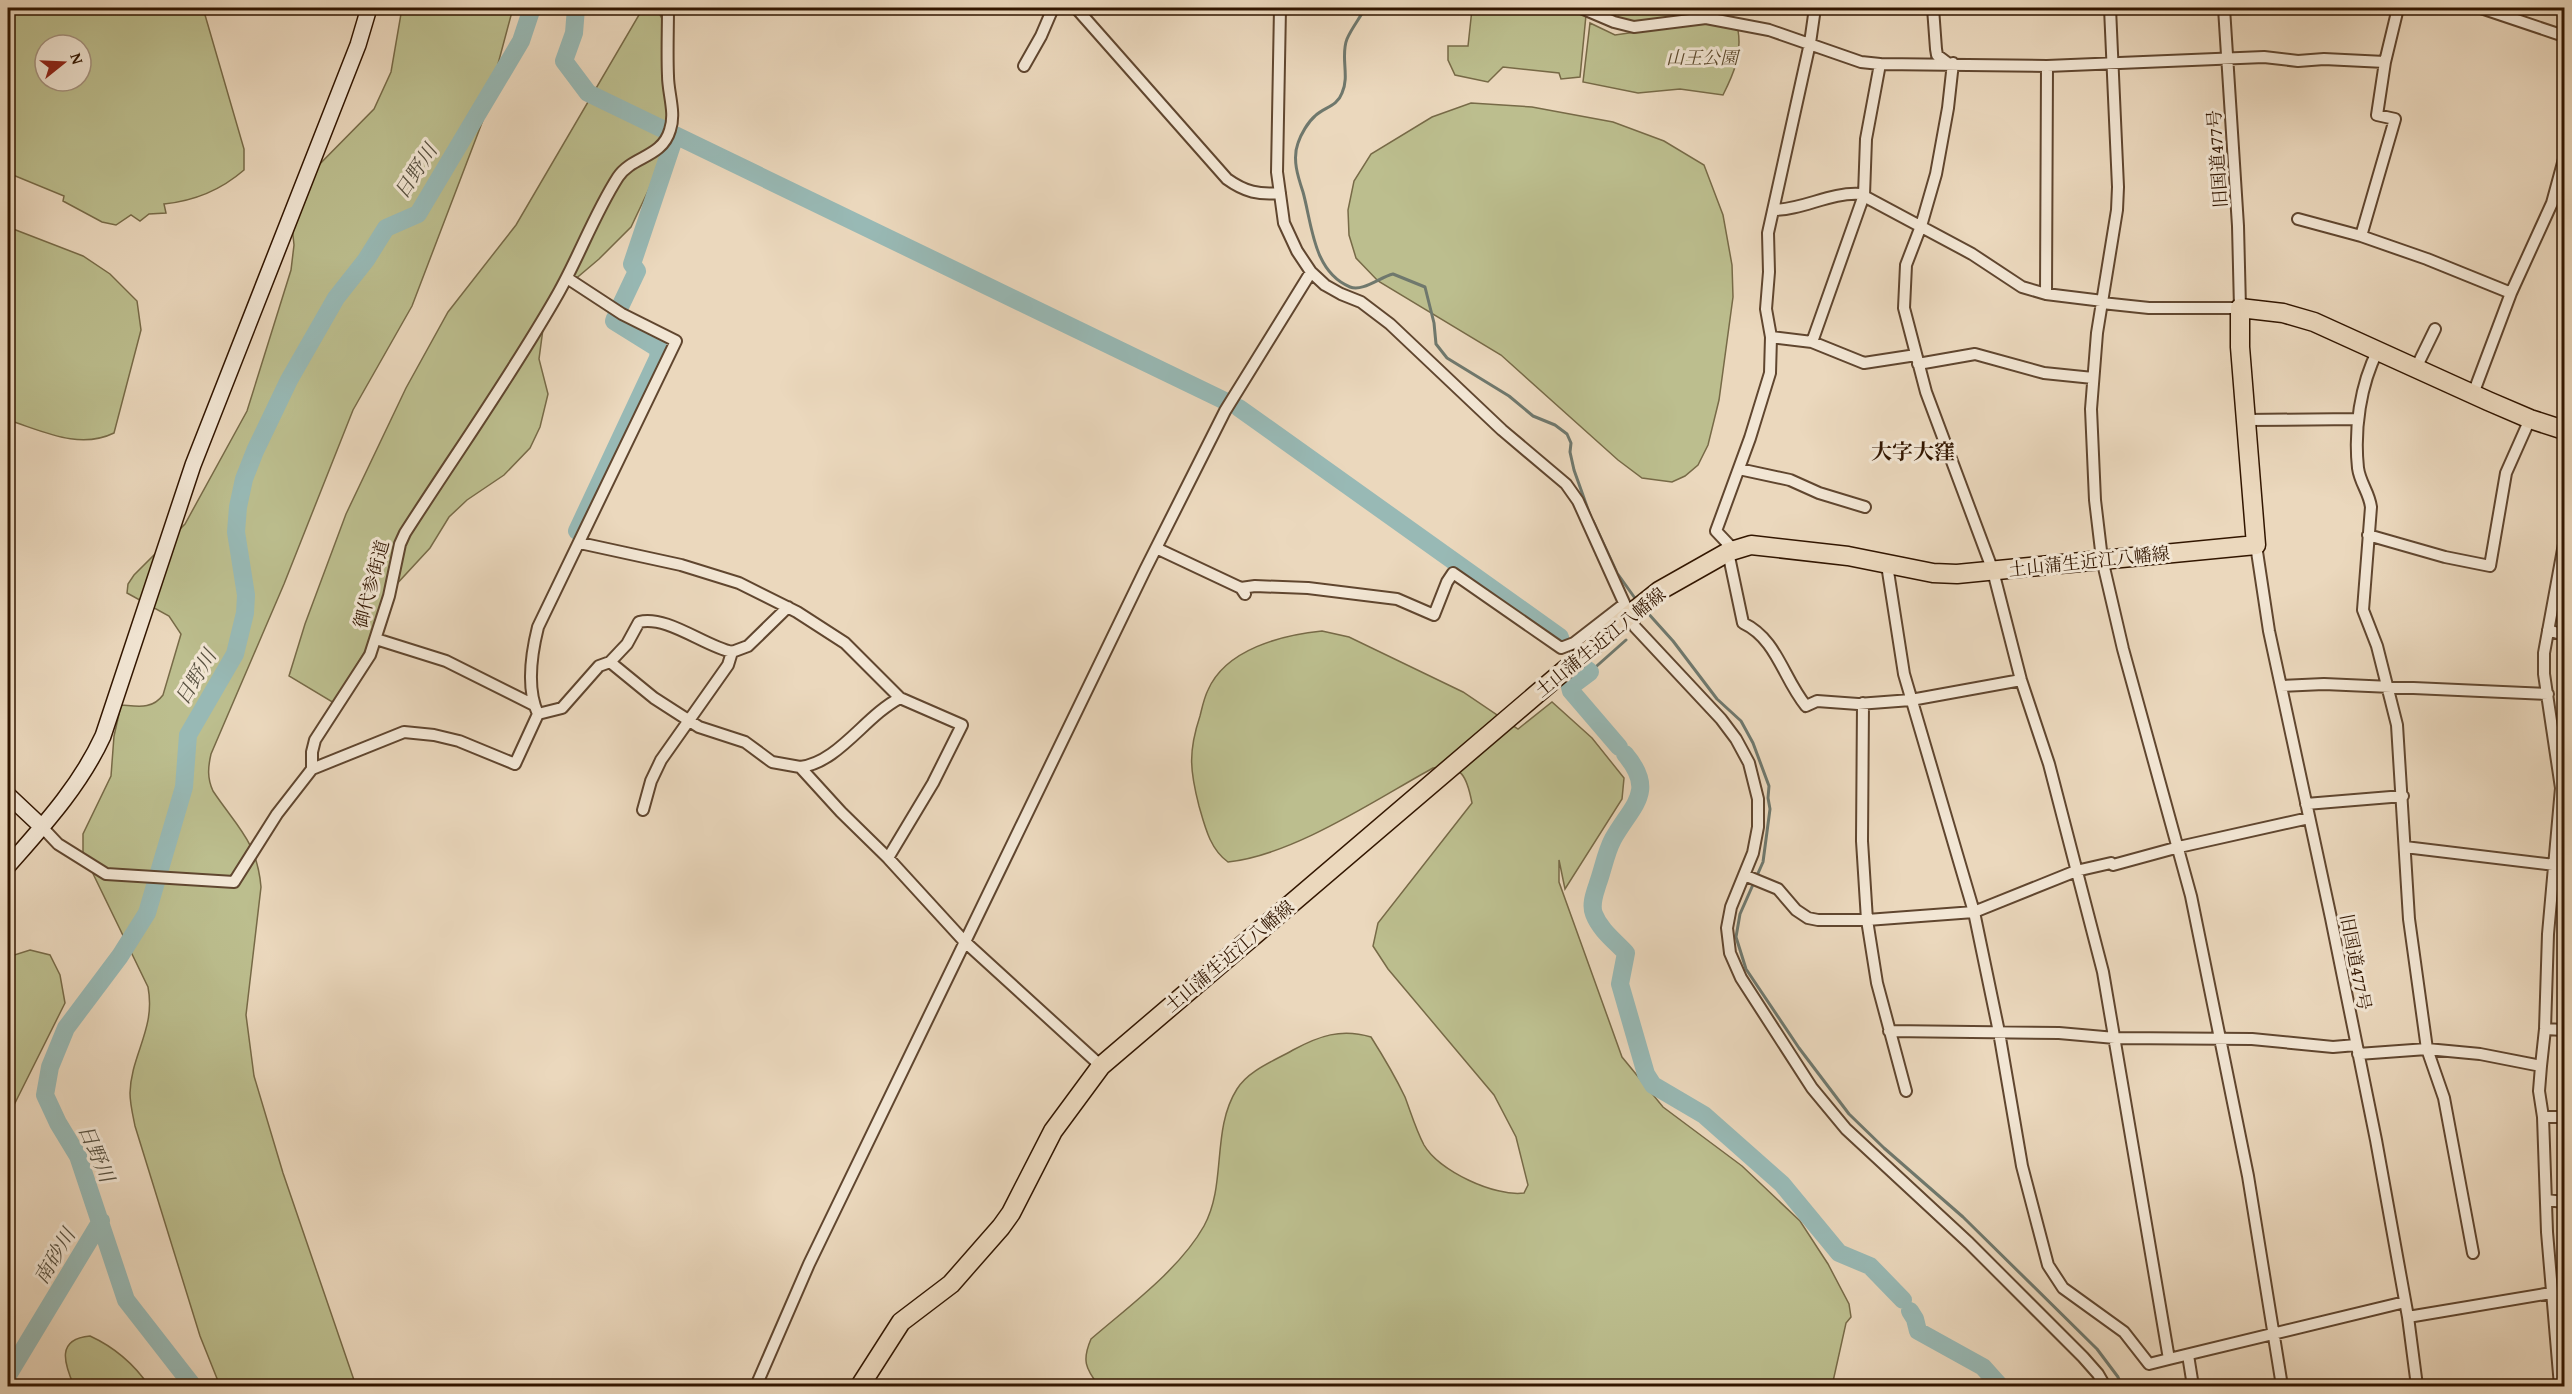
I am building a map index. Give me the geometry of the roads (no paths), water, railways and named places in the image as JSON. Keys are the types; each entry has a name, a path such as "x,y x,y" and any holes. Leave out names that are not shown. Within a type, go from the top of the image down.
{"main road":[{"path":"2256,545 2240,347 2240,308 2283,313 2314,322 2530,419 2565,430"},
{"name":"土山蒲生近江八幡線","path":"860,1386 901,1322 951,1284 1011,1213 1053,1131 1083,1087 1101,1066 1628,610 1730,550 1751,545 1768,545 1848,556 1945,574 1993,572 2102,559 2256,545"}],"street":[{"path":"8,866 85,773 103,736 194,465 358,45 369,8"},
{"name":"御代参街道","path":"312,769 315,740 357,677 376,639 389,596 400,544 405,533 542,321 567,278 596,215 619,175 628,167 659,149 670,132 673,118 668,76 668,8"},
{"path":"1024,66 1053,8"},
{"path":"1076,8 1227,179 1247,191 1261,195 1280,193"},
{"path":"1280,8 1277,172 1281,208 1287,232 1311,272 1341,294 1361,302 1390,324 1502,430 1566,484 1578,501 1635,627 1721,718 1749,763 1758,799 1758,827 1747,876 1729,917 1730,953 1741,978 1812,1088 1846,1129 1969,1243 2083,1357 2105,1386"},
{"path":"1581,8 1614,22 1634,27 1706,18 1769,30 1861,62 1880,64 1951,63 2047,66 2264,57 2298,61 2324,59 2385,62"},
{"path":"1815,8 1810,43 1768,233 1769,272 1766,309 1771,337 1770,373 1716,531 1730,550 1743,623 1758,630 1772,647 1796,694 1806,706 1817,701 1863,703 1911,700 2020,680"},
{"path":"1933,8 1937,55 1951,63"},
{"path":"2110,8 2118,187 2093,378 2091,444 2102,559 2122,649 2191,896 2250,1187 2282,1386"},
{"name":"旧国道477号","path":"2224,8 2238,226 2240,308"},
{"path":"2361,236 2384,165 2395,119 2377,115 2385,62 2398,8"},
{"path":"2481,8 2565,36"},
{"path":"1951,63 1944,135 1936,174 1921,226 1906,265 1904,308 1917,359 1939,428 1971,508 1993,572 2020,680 2049,764 2103,972 2169,1359"},
{"path":"1812,342 1864,195 1866,139 1880,64"},
{"path":"2046,294 2047,66"},
{"path":"2473,394 2511,293 2552,203 2565,159"},
{"path":"1773,210 1784,210 1843,194 1864,195 2022,286 2046,294 2149,308 2240,308"},
{"path":"2298,219 2361,236 2427,259 2511,293"},
{"path":"756,1386 809,1264 1156,548 1225,411 1311,272"},
{"path":"8,795 58,844 102,872 234,882 284,804 312,769 404,732 434,735 459,741 515,764 536,710 532,659 538,627 676,341 622,314 567,278"},
{"path":"2416,368 2435,329"},
{"path":"1771,337 1812,342 1864,363 1975,354 2044,373 2093,378"},
{"path":"2378,350 2373,359 2358,419 2358,471 2369,495 2371,507 2363,610 2372,630 2397,725 2409,920 2427,1049 2444,1098 2473,1253"},
{"path":"2246,420 2358,419"},
{"path":"2368,536 2445,557 2490,566 2506,473 2530,419"},
{"path":"1739,469 1790,480 1819,493 1865,507"},
{"path":"580,543 657,559 720,576 788,607 844,643 900,698 962,725 933,783 888,858"},
{"path":"2560,1386 2551,1293 2544,1117 2540,1091 2545,1029 2548,934 2555,865 2561,852 2560,738 2548,694 2544,653 2565,544"},
{"name":"旧国道477号","path":"2256,545 2268,632 2357,1050 2408,1317 2417,1386"},
{"path":"1156,548 1243,591 1255,586 1298,588 1397,599 1434,615 1453,573 1565,649 1628,610"},
{"path":"1887,565 1898,643 1911,700 1974,912 1999,1032 2022,1166 2048,1265 2063,1288 2124,1332 2149,1364 2405,1302"},
{"path":"376,639 446,662 536,710 562,708 599,666 610,662 627,644 639,622 666,624 717,649 732,652 748,646 788,607"},
{"path":"2548,630 2565,635"},
{"path":"643,810 655,770 728,665 732,652"},
{"path":"610,662 690,722 745,742 772,762 800,766 811,766 826,758 873,716 900,698"},
{"path":"2281,686 2324,684 2548,694"},
{"path":"1863,703 1862,821 1867,920 1877,983 1906,1091"},
{"path":"800,766 964,941 1101,1066"},
{"path":"2306,804 2403,796"},
{"path":"1747,876 1778,889 1796,910 1808,918 1818,920 1867,920 1974,912 2076,871 2132,861 2179,847 2309,818"},
{"path":"2405,848 2555,865"},
{"path":"2545,1029 2565,1030"},
{"path":"1890,1031 2059,1033 2115,1038 2273,1041 2357,1050 2427,1049 2480,1054 2541,1065"},
{"path":"2544,1117 2565,1118"},
{"path":"2546,1200 2565,1202"},
{"path":"2408,1317 2551,1293"},
{"path":"2188,1355 2193,1386"}],"waterway":[{"name":"日野川","path":"193,1386 126,1300 78,1156 58,1123 45,1095 50,1067 66,1028 120,956 147,913 184,787 188,735 235,654 245,613 246,595 236,532 238,507 244,479 255,451 289,380 336,298 366,260 386,228 418,214 521,41 532,8"},
{"path":"576,8 574,33 564,61 588,93 1225,401"},
{"path":"1365,8 1345,46 1345,80 1340,98 1310,121 1296,149 1298,174 1321,259 1338,280 1350,287 1360,288 1393,274 1425,287 1434,323 1436,344 1447,358 1509,396 1533,416 1555,425 1567,434 1571,443 1570,452 1574,470 1590,515"},
{"path":"619,309 637,271 632,264 675,136"},
{"path":"577,531 658,358 659,349 614,321 615,318"},
{"path":"1239,408 1560,637"},
{"path":"1593,521 1617,573 1637,601"},
{"path":"1646,611 1673,641 1717,699 1741,721 1753,743 1769,786 1770,809 1763,862 1740,914 1736,937 1746,969 1799,1048 1849,1114 1963,1217 2097,1349 2122,1386"},
{"path":"1590,672 1626,640"},
{"path":"1588,670 1590,672 1570,687 1571,691 1619,747"},
{"path":"1625,754 1634,767 1640,789 1634,807 1620,827 1606,855 1593,906 1594,914 1600,925 1626,953 1620,984 1646,1074 1653,1085 1704,1115 1782,1184 1839,1253 1870,1266 1903,1300"},
{"name":"南砂川","path":"8,1375 101,1221"},
{"path":"1910,1311 1918,1331 1983,1367 2000,1386"}],"district":[{"name":"大字大窪","path":"1913,451"}],"park label":[{"name":"山王公園","path":"1702,57"}]}
